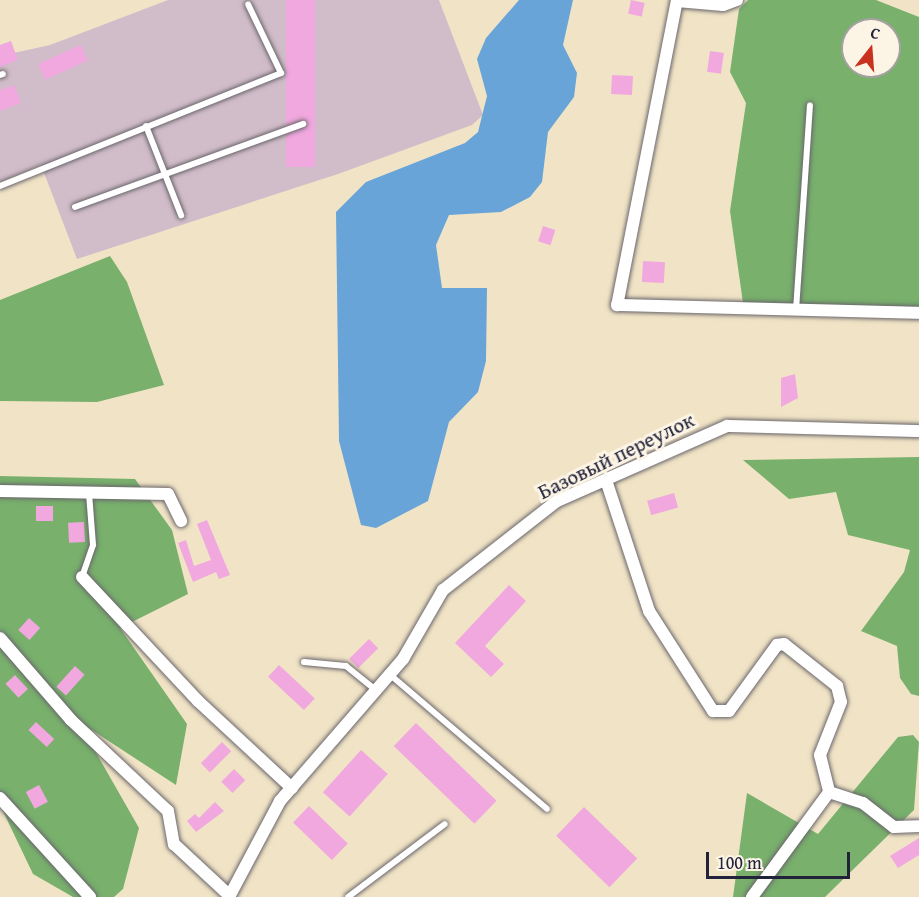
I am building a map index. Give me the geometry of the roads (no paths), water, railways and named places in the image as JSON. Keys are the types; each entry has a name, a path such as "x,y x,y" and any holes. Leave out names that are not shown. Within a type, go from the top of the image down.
{"street":[{"path":"737,0 723,5 677,1 616,305 919,313"},
{"name":"Базовый переулок","path":"230,896 292,788 376,690 388,672 403,659 443,590 557,501 727,426 919,431"},
{"path":"606,480 649,611 713,711 729,711 777,645 784,644 837,686 841,702 820,755 829,792 752,897"},
{"path":"0,491 168,494 181,521"},
{"path":"82,577 198,701 292,788"},
{"path":"0,638 71,720 168,811 174,844 230,896"},
{"path":"829,792 863,803 894,827 919,826"},
{"path":"0,798 90,897"}],"lane":[{"path":"0,186 281,73 248,4"},
{"path":"796,310 810,105"},
{"path":"75,207 164,171 303,124"},
{"path":"146,126 181,215"},
{"path":"82,577 93,545 89,492"},
{"path":"304,662 346,666 376,690"},
{"path":"388,672 548,809"},
{"path":"348,897 445,824"}],"water":[{"path":"519,0 573,0 563,45 577,73 574,97 548,132 542,182 530,197 501,212 449,215 436,245 442,288 487,288 486,361 478,392 449,422 428,501 376,528 361,525 339,441 336,212 366,182 465,143 478,132 487,96 477,59 486,38"}]}
